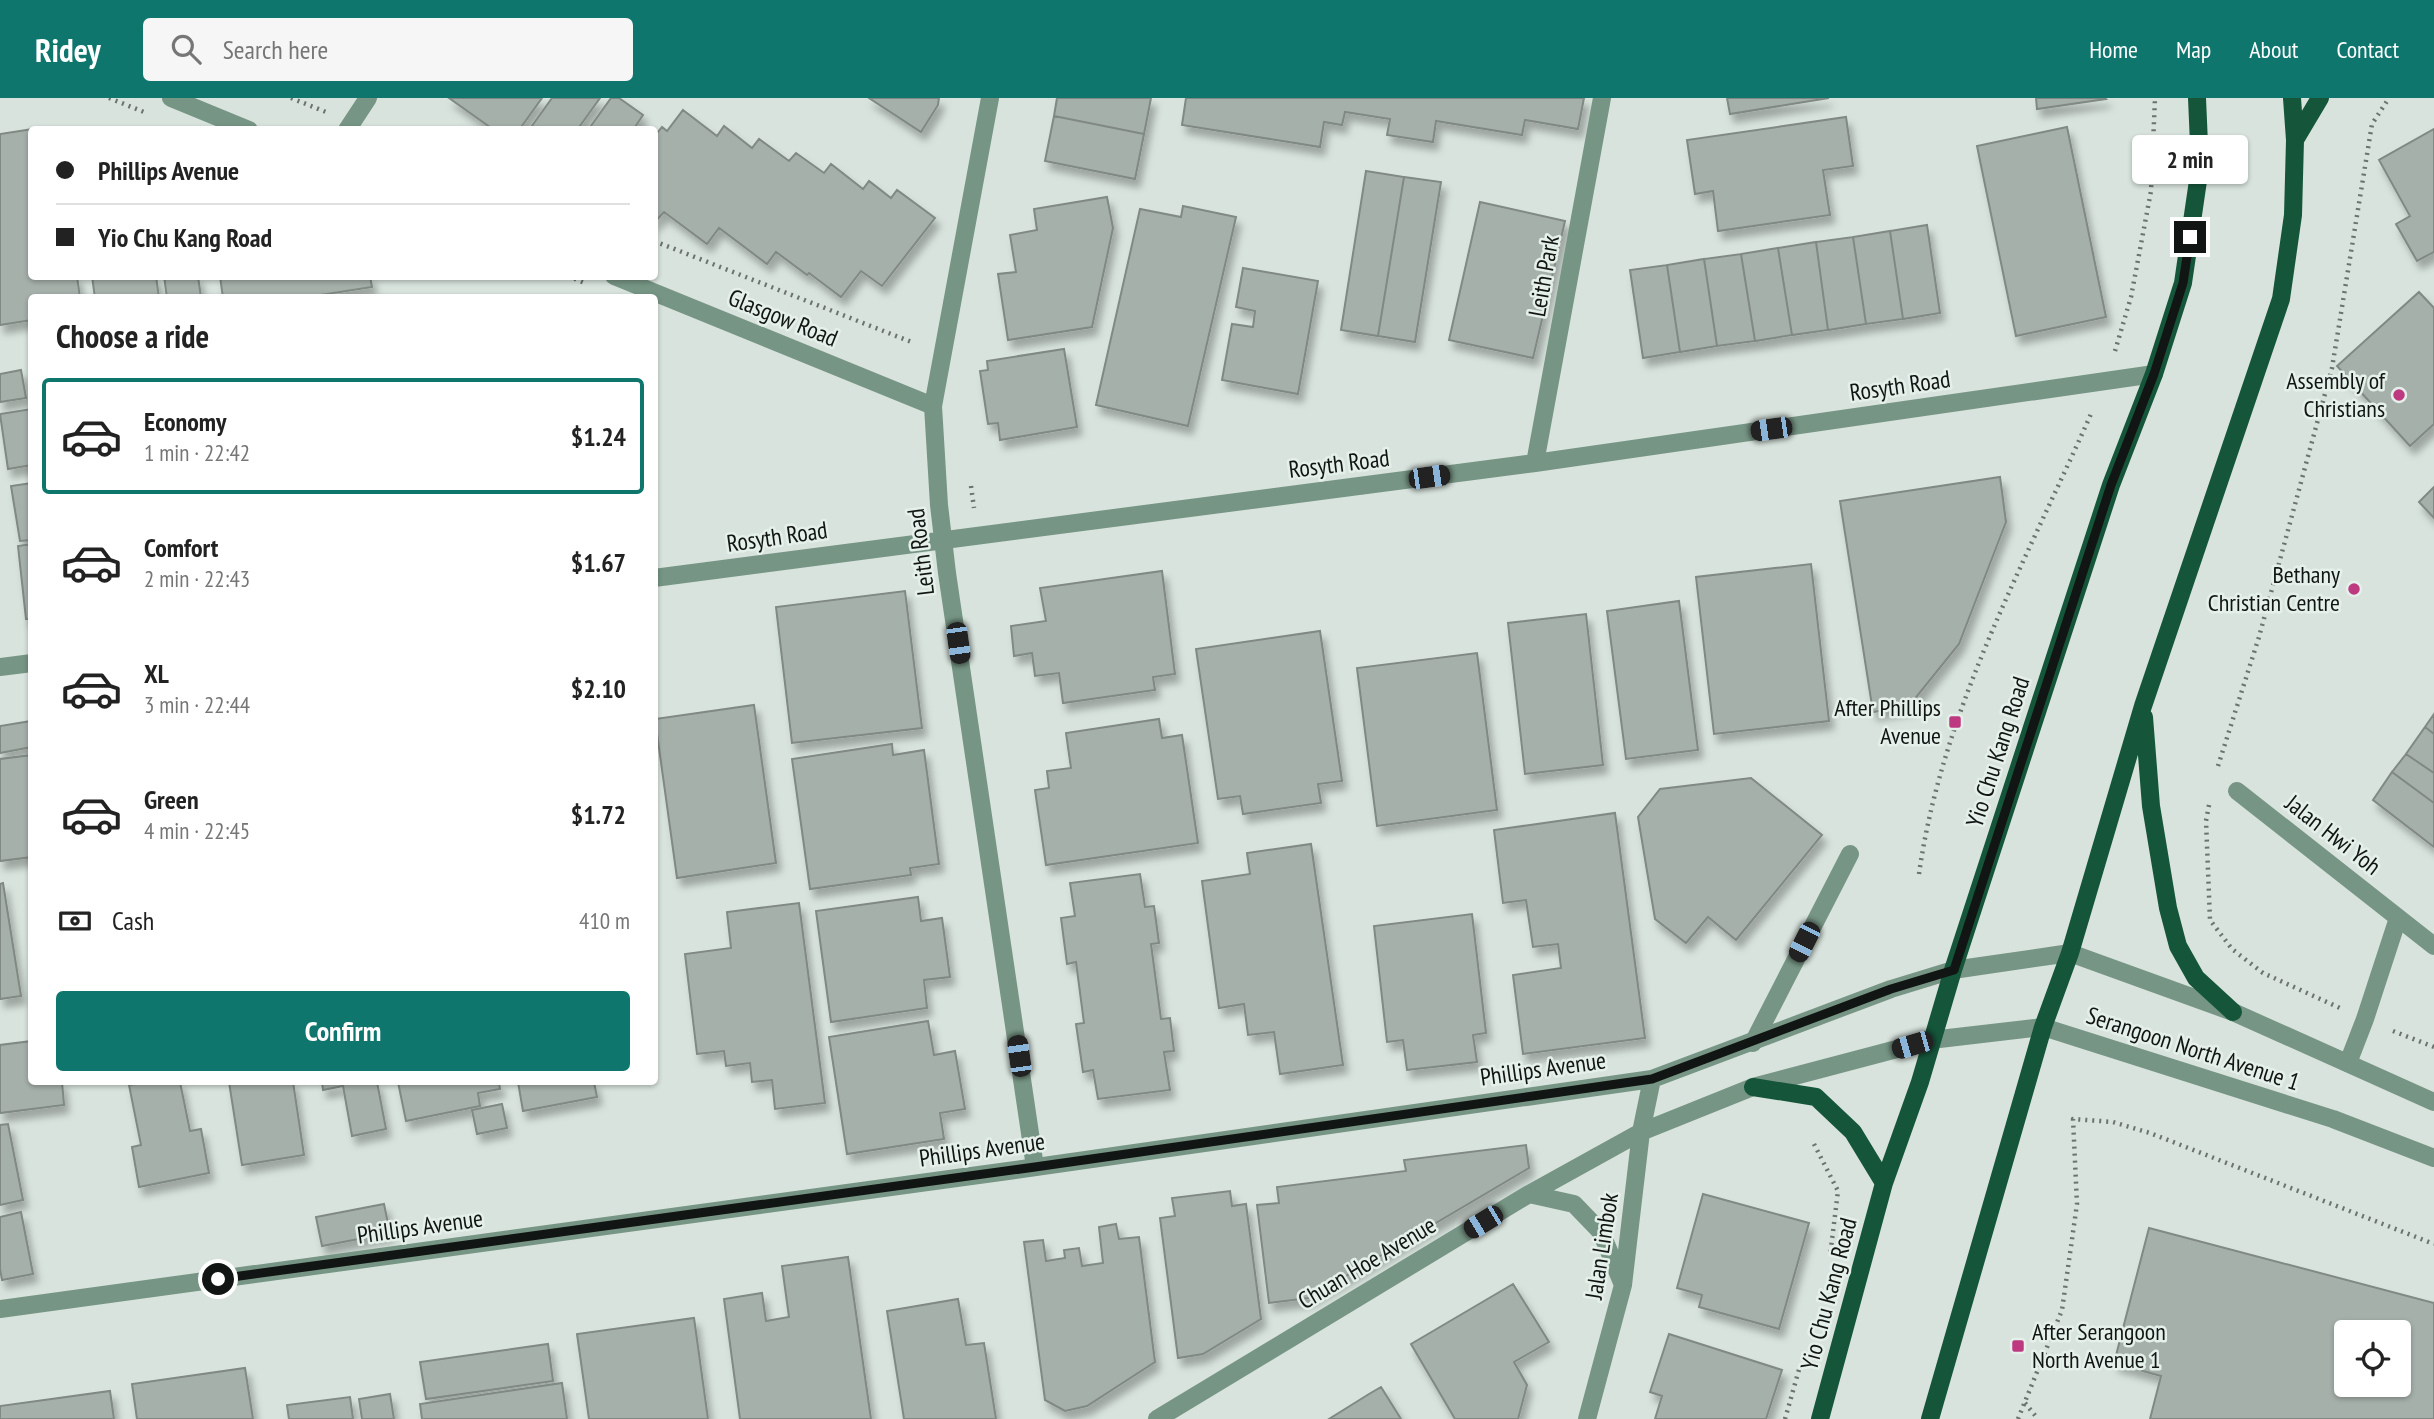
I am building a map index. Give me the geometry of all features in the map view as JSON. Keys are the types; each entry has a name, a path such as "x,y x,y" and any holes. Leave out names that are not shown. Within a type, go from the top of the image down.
{"main road":[{"name":"Yio Chu Kang Road","path":"1820,1419 1884,1183 1920,1082 1931,1040 2111,485 2154,374 2183,283 2200,167 2197,98"},
{"path":"1930,1419 2043,1027 2070,953 2143,706 2281,299 2293,215 2295,140 2292,98"},
{"path":"2295,140 2320,98"},
{"path":"2143,706 2151,806 2168,908 2178,946 2196,978 2232,1013"},
{"path":"1754,1087 1816,1097 1853,1132 1884,1183"}],"street":[{"path":"171,98 239,126"},
{"path":"349,126 368,98"},
{"name":"Leith Road","path":"990,98 933,406 943,541 1035,1167"},
{"name":"Leith Park","path":"1535,463 1602,98"},
{"name":"Glasgow Road","path":"624,280 933,406"},
{"name":"Rosyth Road","path":"658,577 1535,463 2154,374"},
{"path":"0,667 28,664"},
{"name":"Jalan Hwi Yoh","path":"2237,791 2434,946"},
{"path":"1753,1043 1850,854"},
{"path":"2348,1063 2398,918"},
{"name":"Serangoon North Avenue 1","path":"1954,970 2070,953 2232,1013 2434,1102"},
{"name":"Phillips Avenue","path":"0,1309 1652,1079 1891,989 1954,970"},
{"name":"Serangoon North Avenue 1","path":"1931,1040 2043,1027 2333,1119 2434,1158"},
{"path":"1641,1132 1754,1087 1931,1040"},
{"name":"Jalan Limbok","path":"1587,1419 1623,1285 1641,1132 1652,1079"},
{"name":"Chuan Hoe Avenue","path":"1157,1419 1530,1194 1641,1132"},
{"path":"1530,1194 1574,1204 1601,1232 1623,1285"}],"path":[{"path":"1919,874 1926,825 1955,722 1999,617 2106,381 2132,297 2151,191 2155,98"},
{"path":"2217,770 2259,637 2332,368 2372,124 2389,98"},
{"path":"658,243 916,344"},
{"path":"970,476 978,536"},
{"path":"2212,796 2206,821 2210,920 2232,949 2263,973 2434,1048"},
{"path":"2018,1419 2062,1310 2077,1204 2073,1119 2113,1122 2150,1133 2434,1244"},
{"path":"1814,1144 1838,1191 1826,1269"},
{"path":"1785,1419 1802,1356"},
{"path":"2025,1402 2038,1419"}],"building":[{"path":"449,98 542,98 522,126 488,126"},
{"path":"552,98 600,98 580,126 532,126"},
{"path":"611,98 619,98 643,115 636,126 591,126"},
{"path":"869,98 939,98 938,105 921,132"},
{"path":"1057,98 1151,98 1144,134 1054,116"},
{"path":"1186,98 1584,98 1578,129 1525,120 1522,135 1436,121 1433,142 1387,135 1390,119 1345,112 1342,125 1324,122 1320,147 1182,125"},
{"path":"1727,98 1829,98 1730,114"},
{"path":"2036,98 2105,98 2106,99 2037,109"},
{"path":"683,110 717,136 724,126 752,148 759,139 789,161 796,153 824,173 831,164 863,189 869,181 891,198 897,190 935,218 882,286 861,271 841,297 776,252 767,264 719,228 707,244 664,212 658,219 658,132 662,127 667,131"},
{"path":"1054,116 1144,134 1135,179 1045,161"},
{"path":"1846,117 1853,166 1823,170 1830,215 1718,231 1713,191 1695,194 1687,140"},
{"path":"2067,127 2106,317 2016,336 1977,146"},
{"path":"2434,129 2434,252 2417,261 2396,224 2410,216 2379,160"},
{"path":"28,130 28,280 78,280 79,294 28,294 28,321 0,325 0,134"},
{"path":"1366,171 1404,177 1378,336 1341,330"},
{"path":"1404,177 1441,182 1415,342 1378,336"},
{"path":"1107,197 1113,228 1092,327 1008,340 998,274 1016,272 1010,235 1037,230 1034,209"},
{"path":"1480,202 1565,221 1533,358 1449,340"},
{"path":"1183,206 1236,217 1188,426 1096,405 1140,209 1181,217"},
{"path":"1927,225 1940,313 1903,319 1890,231"},
{"path":"1890,231 1903,319 1866,324 1853,237"},
{"path":"1853,237 1866,324 1828,330 1816,242"},
{"path":"1816,242 1828,330 1792,335 1778,248"},
{"path":"1778,248 1792,335 1755,341 1741,254"},
{"path":"1741,254 1755,341 1717,346 1704,259"},
{"path":"1704,259 1717,346 1680,352 1667,265"},
{"path":"1667,265 1680,352 1643,358 1630,270"},
{"path":"1243,268 1318,281 1298,394 1222,380 1232,324 1253,327 1255,311 1236,307"},
{"path":"93,280 157,280 158,294 94,294"},
{"path":"165,280 199,280 200,294 166,294"},
{"path":"221,280 371,280 372,287 327,294 222,294"},
{"name":"Assembly of Christians","path":"2419,292 2434,308 2434,424 2410,446 2337,366"},
{"path":"1064,349 1077,427 1000,440 998,423 988,424 980,371 988,370 987,361"},
{"path":"21,370 26,398 0,402 0,374"},
{"path":"28,410 28,466 8,469 0,414"},
{"path":"2000,477 2006,522 1959,644 1909,706 1873,712 1840,501"},
{"path":"28,484 28,540 20,541 11,486"},
{"path":"2434,487 2434,518 2419,502"},
{"path":"28,545 28,619 26,619 18,546"},
{"path":"1811,564 1829,721 1714,734 1696,577"},
{"path":"1162,571 1175,674 1153,677 1155,690 1063,703 1059,673 1035,676 1032,653 1014,656 1011,626 1046,621 1040,588"},
{"path":"905,591 922,728 792,743 776,607"},
{"path":"1679,601 1698,750 1626,759 1607,611"},
{"path":"1586,614 1603,765 1525,774 1508,623"},
{"path":"1320,631 1342,781 1318,784 1321,803 1243,814 1240,796 1218,799 1196,649"},
{"path":"1477,653 1497,810 1377,826 1357,668"},
{"path":"754,705 776,863 677,878 658,741 658,719"},
{"path":"2434,714 2434,734 2425,727"},
{"path":"1159,719 1162,738 1182,735 1198,843 1046,865 1035,790 1049,788 1047,771 1071,768 1066,733"},
{"path":"28,721 28,748 0,753 0,726"},
{"path":"2425,727 2434,734 2434,773 2406,754"},
{"path":"892,744 893,755 924,750 939,864 910,868 911,875 810,889 792,759"},
{"path":"2406,754 2434,773 2434,803 2392,772"},
{"path":"28,756 28,858 0,861 0,759"},
{"path":"2392,772 2434,803 2434,847 2373,800"},
{"path":"1751,778 1822,835 1736,940 1708,917 1686,943 1655,919 1638,817 1660,789"},
{"path":"1615,813 1645,1038 1523,1054 1513,975 1561,968 1558,944 1533,947 1526,900 1503,903 1494,830"},
{"path":"1311,844 1343,1065 1280,1074 1274,1032 1248,1035 1244,1004 1219,1008 1202,881 1250,874 1247,853"},
{"path":"1140,874 1145,907 1154,906 1159,943 1151,944 1161,1019 1170,1018 1174,1051 1164,1052 1170,1090 1098,1099 1093,1070 1083,1072 1076,1024 1084,1023 1076,962 1067,964 1061,918 1075,916 1070,883"},
{"path":"3,883 21,996 0,999 0,884"},
{"path":"918,897 921,921 942,918 950,977 924,980 927,1008 831,1022 816,911"},
{"path":"799,903 825,1103 775,1109 772,1080 752,1082 750,1063 726,1066 724,1051 697,1054 685,954 731,948 727,912"},
{"path":"1472,914 1486,1033 1473,1035 1477,1062 1407,1070 1403,1040 1387,1042 1374,926"},
{"path":"928,1021 934,1055 955,1051 965,1109 940,1113 944,1139 847,1154 829,1037"},
{"path":"28,1042 28,1085 62,1085 64,1105 0,1113 0,1045"},
{"path":"129,1085 181,1085 190,1131 201,1129 209,1173 139,1187 132,1147 141,1145"},
{"path":"229,1085 293,1085 304,1155 242,1165"},
{"path":"322,1085 378,1085 386,1129 352,1136 343,1086 323,1090"},
{"path":"399,1085 499,1085 500,1089 478,1093 480,1106 406,1121"},
{"path":"519,1085 595,1085 597,1097 523,1111"},
{"path":"502,1104 507,1128 477,1134 472,1110"},
{"path":"8,1124 23,1200 0,1205 0,1125"},
{"path":"1526,1145 1529,1168 1309,1298 1269,1303 1257,1205 1279,1203 1277,1187 1406,1171 1404,1160"},
{"path":"1230,1191 1232,1206 1246,1204 1261,1319 1203,1354 1178,1358 1160,1218 1175,1216 1172,1198"},
{"path":"1703,1194 1809,1223 1779,1329 1699,1307 1702,1295 1677,1288"},
{"path":"384,1204 390,1233 322,1246 316,1217"},
{"path":"21,1212 33,1274 2,1280 0,1217"},
{"path":"1116,1224 1119,1239 1139,1237 1155,1362 1087,1406 1065,1411 1045,1400 1024,1242 1043,1240 1046,1261 1065,1258 1064,1250 1079,1248 1082,1266 1103,1263 1099,1227"},
{"path":"2149,1228 2434,1303 2434,1419 2150,1419 2161,1376 2114,1363"},
{"path":"848,1257 871,1419 740,1419 724,1299 762,1293 766,1321 789,1317 782,1266"},
{"path":"1513,1284 1549,1342 1514,1362 1527,1385 1518,1419 1455,1419 1411,1344"},
{"path":"958,1299 966,1345 984,1343 996,1419 904,1419 887,1311"},
{"path":"694,1318 708,1419 589,1419 577,1334"},
{"path":"1669,1334 1782,1370 1766,1419 1655,1419 1662,1396 1650,1392"},
{"path":"548,1344 553,1381 426,1399 420,1362"},
{"path":"245,1368 253,1419 137,1419 132,1384"},
{"path":"562,1383 567,1419 422,1419 420,1404"},
{"path":"1381,1387 1401,1419 1329,1419 1369,1394"},
{"path":"110,1391 114,1419 0,1419 0,1406"},
{"path":"390,1394 394,1419 362,1419 359,1399"},
{"path":"350,1397 353,1419 289,1419 287,1405"}],"place":[{"name":"Assembly of Christians","path":"2399,395"},
{"name":"Bethany Christian Centre","path":"2354,589"},
{"name":"After Phillips Avenue","path":"1955,722"},
{"name":"After Serangoon North Avenue 1","path":"2018,1346"}],"route":[{"path":"218,1279 1652,1079 1891,989 1954,970 2111,485 2154,374 2183,283 2190,237"}]}
